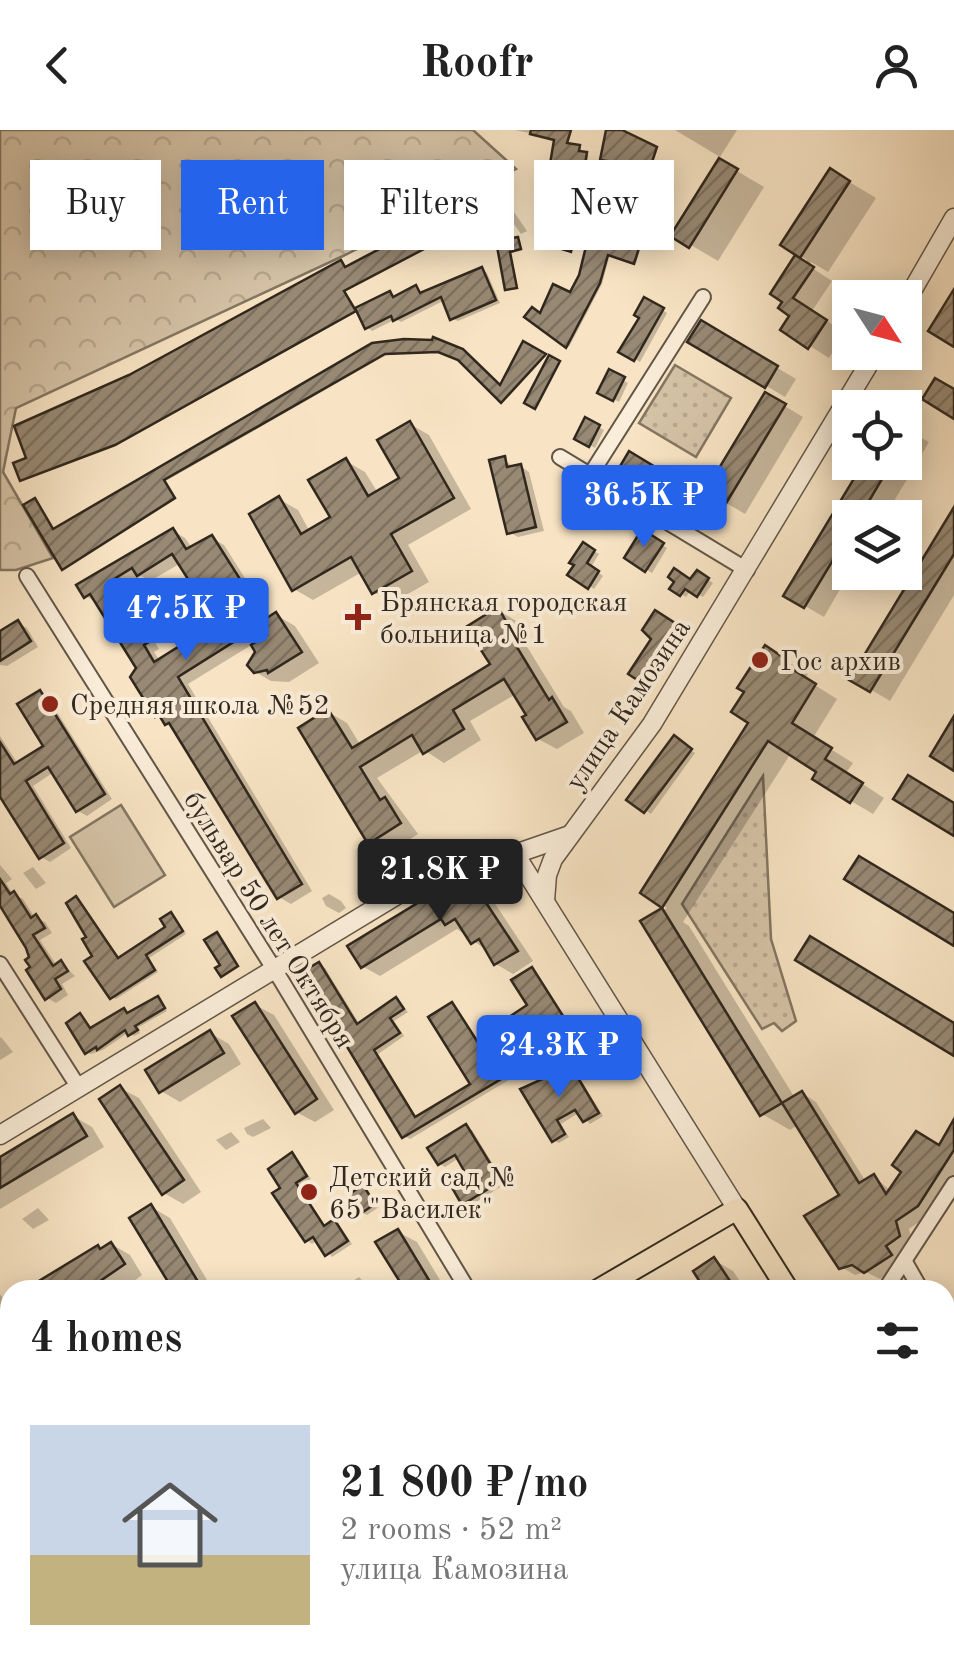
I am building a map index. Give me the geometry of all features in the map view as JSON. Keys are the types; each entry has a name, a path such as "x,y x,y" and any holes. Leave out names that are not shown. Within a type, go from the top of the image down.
{"main road":[{"path":"615,1280 736,1210 782,1280"}],"street":[{"path":"918,280 954,218"},
{"path":"590,477 703,297"},
{"name":"улица Камозина","path":"545,900 553,859 652,724 865,370"},
{"path":"560,457 747,570"},
{"name":"бульвар 50 лет Октября","path":"27,576 274,969 462,1280"},
{"path":"0,1135 450,863 476,856 515,854 570,835"},
{"path":"515,854 736,1210"},
{"path":"0,964 79,1088"},
{"path":"893,1280 954,1184"},
{"path":"905,1262 915,1280"}],"green space":[{"path":"0,130 473,130 506,160 344,160 344,250 355,250 16,408 3,472 53,558 16,570 0,570"},
{"path":"675,365 731,398 696,457 639,423"},
{"path":"763,776 771,939 796,1021 782,1031 774,1023 762,1029 682,904"},
{"path":"121,805 165,875 114,907 70,837"}],"building":[{"path":"531,130 571,130 567,143 580,145 579,151 587,152 586,160 551,160 554,140 530,134"},
{"path":"606,130 622,130 657,147 653,160 600,160"},
{"path":"719,158 738,169 689,248 674,239 674,230"},
{"path":"830,168 850,181 800,258 780,245"},
{"path":"518,237 521,249 510,252 517,288 505,290 498,250 514,250 514,238"},
{"path":"377,250 422,250 344,291 356,311 115,445 20,481 13,463 26,458 14,426 129,375 341,260 345,267"},
{"path":"585,250 638,250 634,264 608,255 600,283 566,348 524,317 532,307 540,313 553,284 570,292"},
{"path":"795,255 814,267 793,298 827,320 808,349 780,330 789,316 778,308 782,302 770,294"},
{"path":"482,267 496,300 450,320 441,297 393,321 391,316 365,329 355,308 390,291 393,297 416,285 420,293"},
{"path":"954,289 954,347 928,331"},
{"path":"644,297 664,308 634,361 618,352 639,318 634,315"},
{"path":"701,320 778,366 765,388 687,342"},
{"path":"433,337 463,349 500,385 523,341 546,354 501,403 458,360 438,352 385,354 164,480 175,498 62,570 23,505 35,498 53,529 372,343"},
{"path":"549,355 560,361 535,409 524,403"},
{"path":"609,369 625,377 613,401 597,393"},
{"path":"935,378 954,389 954,419 922,399"},
{"path":"765,392 786,404 725,505 704,493"},
{"path":"585,417 600,425 589,447 574,439"},
{"path":"410,421 454,498 391,534 412,571 372,594 351,557 292,591 249,514 279,496 301,534 330,517 308,480 346,458 368,496 399,478 377,440"},
{"path":"629,451 703,496 690,518 616,473"},
{"path":"505,456 507,467 521,464 536,527 507,534 489,460"},
{"path":"853,480 881,480 870,500 841,500"},
{"path":"954,507 954,554 870,692 849,680 904,590 922,590 922,560"},
{"path":"832,515 832,562 804,608 783,596"},
{"path":"173,528 186,549 212,535 252,598 229,612 243,636 178,677 302,884 277,899 169,723 165,725 159,715 155,717 130,677 136,668 90,594 84,598 76,585","holes":["172,554 216,623 154,662 144,645 149,642 111,581 132,568 137,576"]},
{"path":"642,529 664,543 645,572 624,558"},
{"path":"583,542 595,550 587,563 599,571 588,589 567,575 574,565 569,563"},
{"path":"674,568 690,579 697,570 709,578 697,597 685,589 680,596 669,589 674,582 668,577"},
{"path":"498,607 512,632 509,634 567,722 536,740 504,679 453,710 464,729 423,754 412,735 360,767 380,800 385,797 401,823 368,844 298,728 328,709 352,748 490,664 466,627"},
{"path":"655,610 678,625 642,683 628,674 651,639 642,630"},
{"path":"276,612 302,652 268,673 254,673 247,665 255,652 251,645 267,635 259,623"},
{"path":"18,620 31,641 0,661 0,631"},
{"path":"765,645 787,660 784,664 816,684 792,723 832,748 825,759 863,783 850,803 812,779 816,772 768,741 662,908 640,893 748,723 731,712 744,692 737,688"},
{"path":"40,690 105,794 76,812 48,767 26,781 64,843 39,859 0,797 0,742 14,764 43,746 17,704"},
{"path":"954,716 954,771 930,756"},
{"path":"674,735 692,749 644,813 626,800"},
{"path":"908,775 954,803 954,836 893,799"},
{"path":"859,856 954,913 954,946 844,879"},
{"path":"462,876 473,883 518,951 494,965 479,939 471,944 455,919 445,925 441,919 361,968 347,946"},
{"path":"0,879 10,894 14,891 31,918 36,914 45,928 33,935 53,966 61,960 68,971 55,979 61,989 45,1000 26,970 30,967 25,960 29,957 26,948 0,906"},
{"path":"76,896 118,958 165,927 160,919 171,912 183,931 146,955 155,970 110,999 84,961 92,956 66,903"},
{"path":"662,908 782,1103 760,1116 640,921"},
{"path":"217,932 238,966 221,977 215,968 220,965 204,940"},
{"path":"810,936 954,1023 954,1056 795,960"},
{"path":"319,962 357,1024 396,997 404,1009 390,1018 400,1033 374,1050 415,1117 470,1084 428,1017 452,1002 495,1069 547,1037 536,1019 514,1032 506,1019 527,1005 511,980 532,967 575,1035 402,1138 302,972"},
{"path":"158,996 165,1008 135,1026 138,1030 128,1036 125,1030 85,1054 66,1023 80,1013 90,1028 124,1008 127,1013"},
{"path":"255,1002 317,1099 295,1114 232,1016"},
{"path":"210,1030 224,1053 159,1093 145,1070"},
{"path":"568,1061 599,1113 583,1122 575,1110 557,1120 565,1134 552,1142 520,1089 556,1073 554,1069"},
{"path":"120,1085 184,1180 162,1195 99,1099"},
{"path":"802,1091 859,1183 874,1174 886,1194 901,1172 892,1165 916,1131 939,1145 954,1119 954,1150 918,1206 896,1221 900,1236 886,1246 892,1255 864,1273 852,1265 839,1269 804,1216 839,1195 782,1103"},
{"path":"73,1113 87,1136 0,1188 0,1157"},
{"path":"466,1124 501,1181 462,1205 451,1186 467,1176 455,1155 438,1165 427,1148"},
{"path":"292,1152 307,1176 296,1183 324,1226 334,1219 348,1241 325,1256 313,1237 305,1242 272,1193 280,1188 268,1169"},
{"path":"363,1185 375,1204 360,1214 348,1195"},
{"path":"151,1204 197,1280 167,1280 129,1218"},
{"path":"398,1229 429,1280 399,1280 375,1242"},
{"path":"111,1242 125,1264 102,1280 40,1280 98,1245 100,1249"},
{"path":"714,1257 729,1280 699,1280 693,1271"}],"place":[{"name":"Брянская городская больница №1","path":"358,617"},
{"name":"Гос архив","path":"760,660"},
{"name":"Средняя школа №52","path":"50,704"},
{"name":"Детский сад № 65 \"Василек\"","path":"309,1192"}]}
